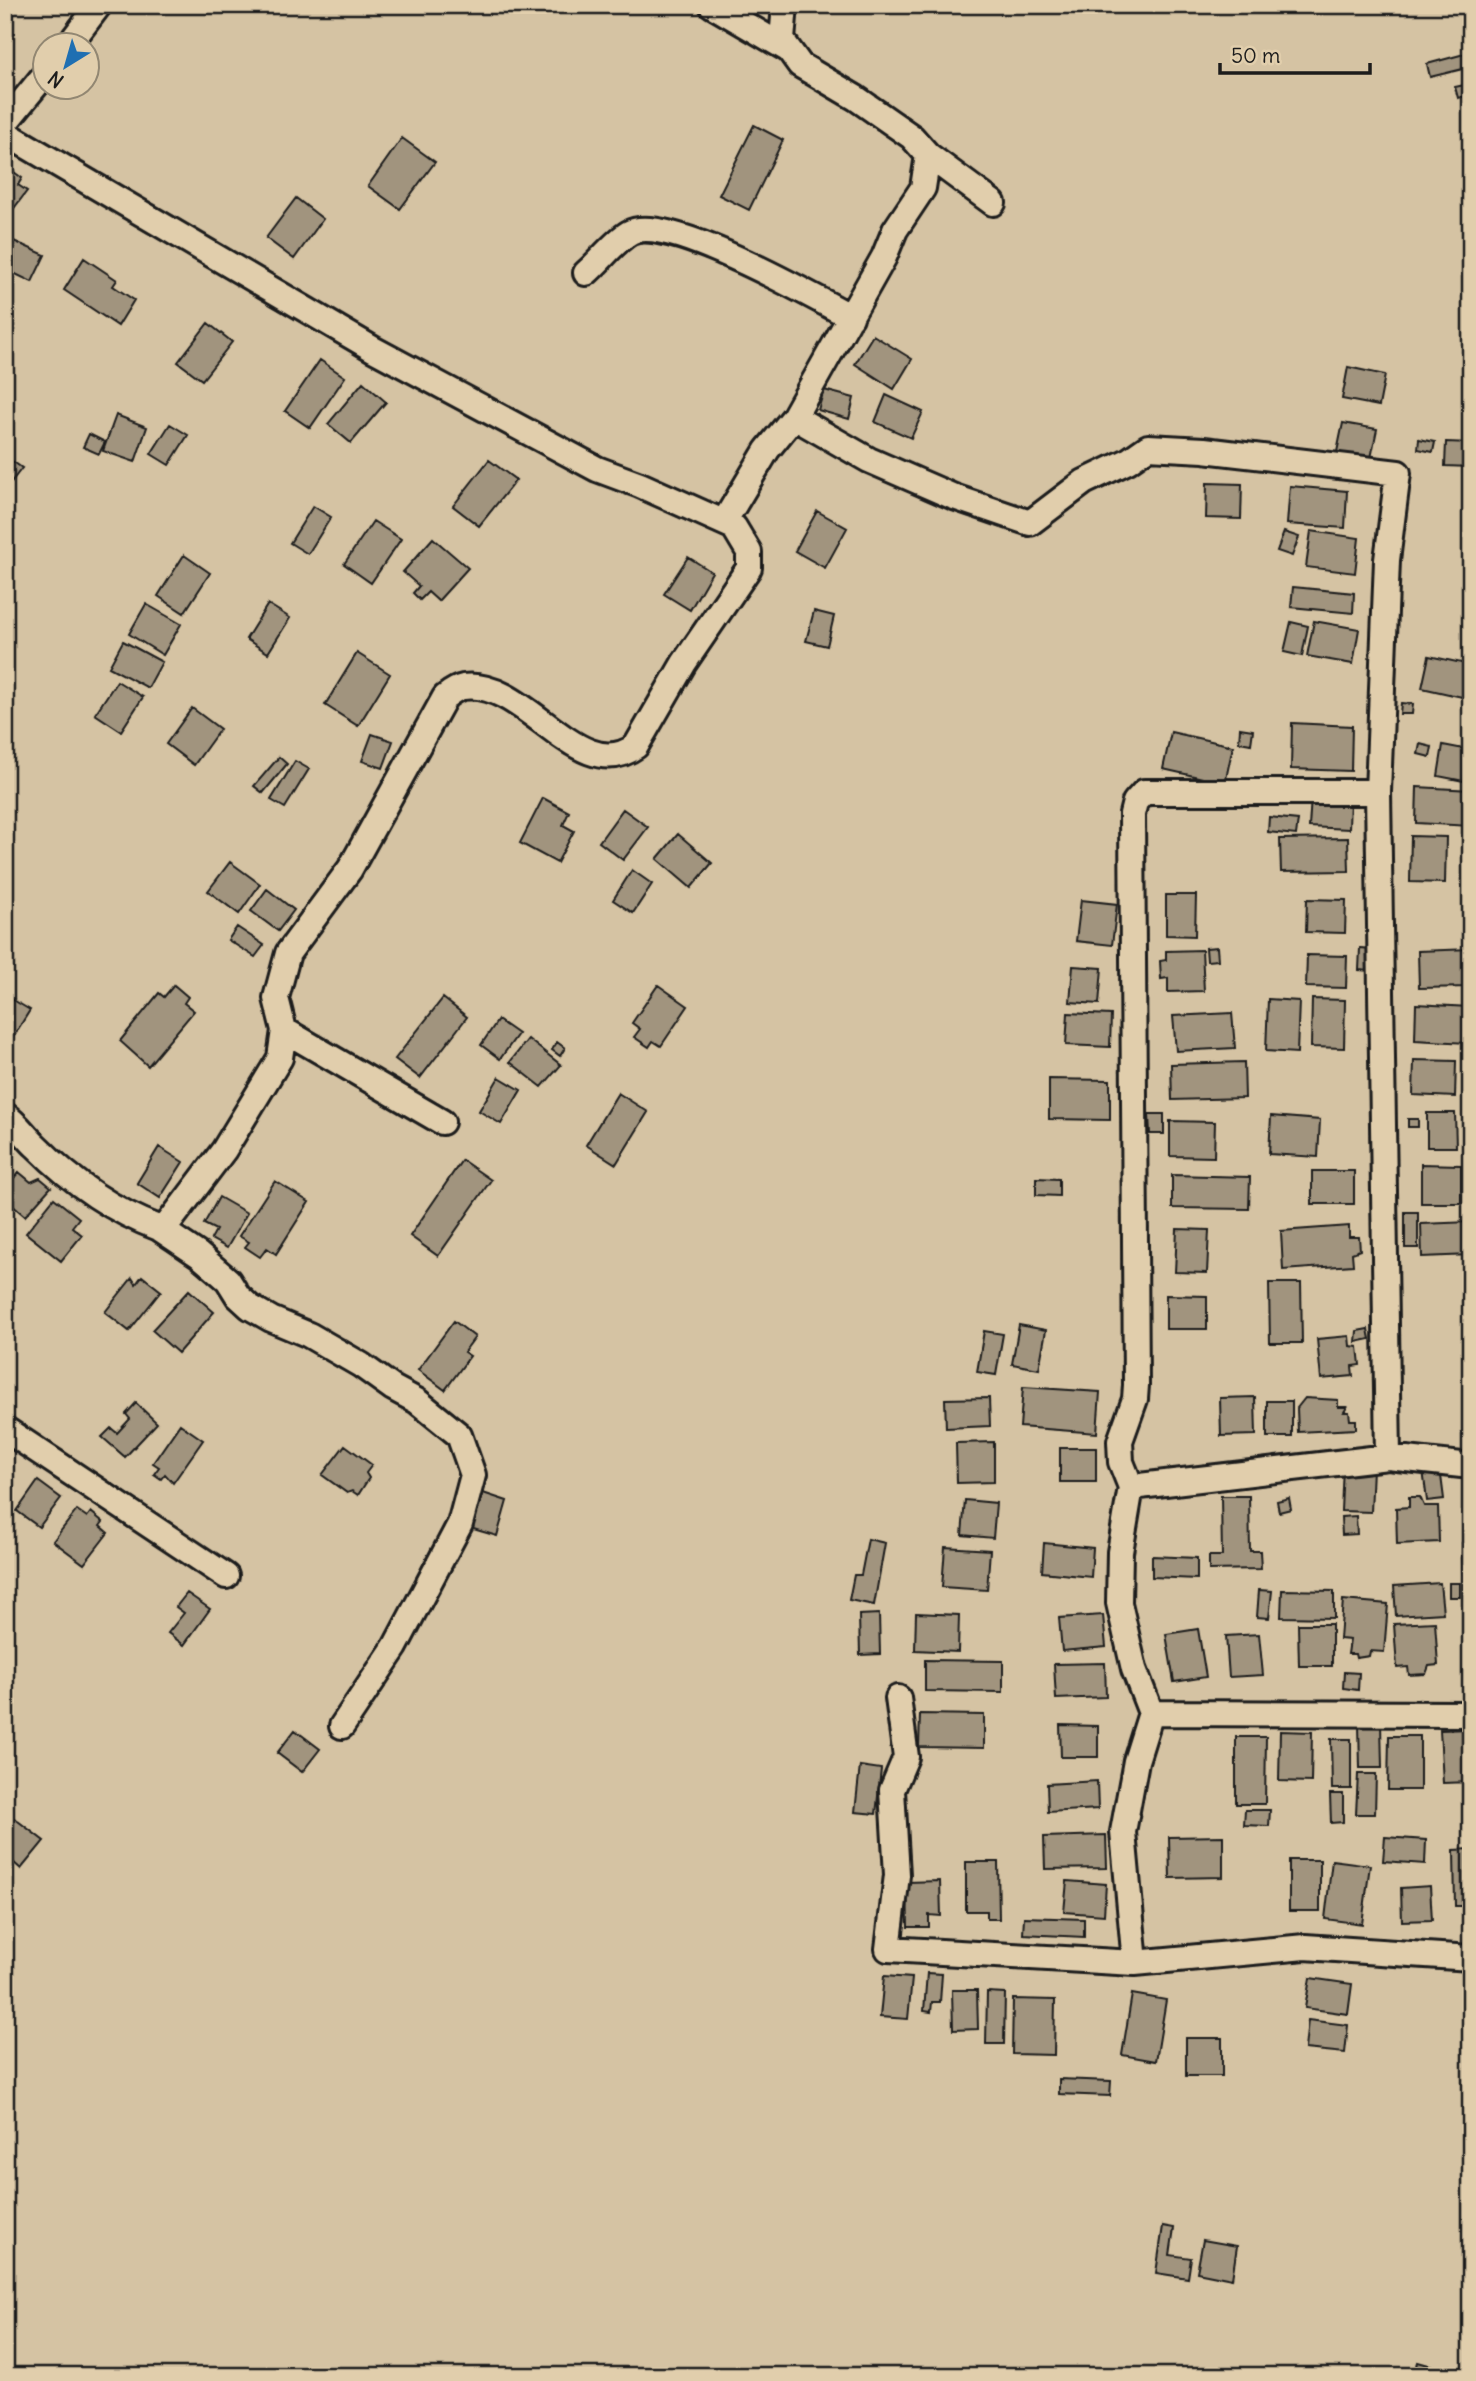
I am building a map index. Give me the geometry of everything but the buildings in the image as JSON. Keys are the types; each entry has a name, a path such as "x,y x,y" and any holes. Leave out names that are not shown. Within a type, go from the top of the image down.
{"street":[{"path":"79,32 99,5"},
{"path":"712,5 789,50"},
{"path":"785,5 782,40 800,65 856,98 912,137 928,155 993,203"},
{"path":"5,123 32,90"},
{"path":"5,133 385,356 597,469 734,527 749,552 749,568 684,663 636,746 625,754 606,757 582,750 518,702 481,687 460,687 445,697 350,869 288,953 276,998 284,1030 280,1058 224,1150 168,1224 159,1228"},
{"path":"724,522 767,450 794,417 884,257 895,230 923,188 928,155"},
{"path":"586,273 631,232 660,230 739,259 851,317"},
{"path":"794,417 869,460 954,497 1030,523 1084,482 1128,461 1148,447 1204,450 1398,473 1387,560 1378,792 1388,1457"},
{"path":"1135,1963 1123,1832 1136,1761 1151,1713 1134,1669 1119,1603 1120,1552 1131,1487 1121,1462 1120,1441 1135,1399 1136,1385 1132,814 1136,802 1144,792 1378,792"},
{"path":"284,1030 442,1122"},
{"path":"5,1115 15,1122 34,1145 90,1191 143,1222 159,1228 200,1255 228,1280 238,1296 250,1307 346,1356 417,1401 459,1436 473,1475 460,1524 395,1647 342,1726"},
{"path":"5,1429 226,1576"},
{"path":"1131,1487 1388,1457 1471,1466"},
{"path":"898,1698 906,1757 892,1790 897,1875 888,1950 1135,1963 1305,1947 1471,1958"},
{"path":"1151,1713 1471,1714"}]}
